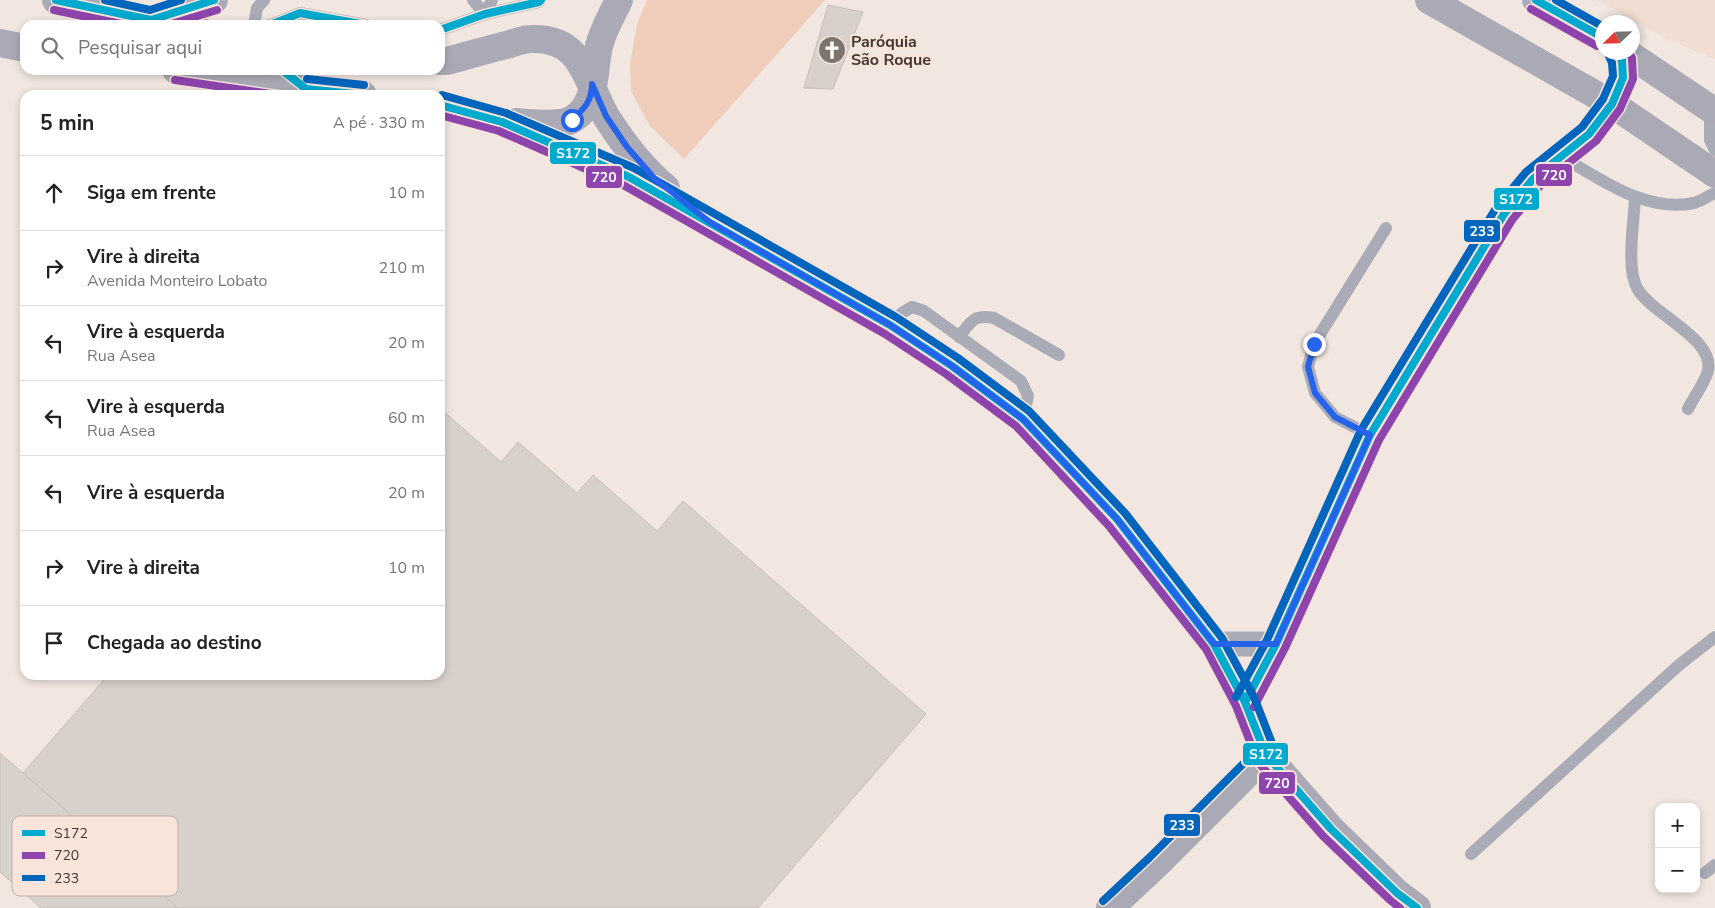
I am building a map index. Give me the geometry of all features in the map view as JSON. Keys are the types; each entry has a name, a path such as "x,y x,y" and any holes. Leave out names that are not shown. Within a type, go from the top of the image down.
{"main road":[{"path":"56,0 151,20 214,0"},
{"path":"502,122 556,124 572,120 589,102 600,44 619,0"},
{"path":"1429,0 1612,104 1715,174"},
{"path":"1536,0 1595,33"},
{"path":"445,61 529,39 545,39 559,44 573,53 584,66 606,116 627,147 655,179 711,223"},
{"path":"1639,60 1713,107"},
{"path":"210,75 316,90"},
{"path":"445,107 502,122 629,178 890,325 952,366 1023,419 1117,519 1214,644 1245,702 1266,755 1331,829 1396,892 1417,908"},
{"path":"1110,908 1156,865 1266,755"}],"street":[{"path":"1245,702 1276,644 1370,435 1504,214 1532,179 1589,134 1612,104 1623,78 1622,60"},
{"path":"1214,644 1276,644"}],"lane":[{"path":"255,20 257,8 264,0"},
{"path":"473,0 485,14"},
{"path":"485,14 492,0"},
{"path":"445,28 485,14 539,2"},
{"path":"282,20 300,13 338,20"},
{"path":"288,75 306,89"},
{"path":"1713,107 1710,140 1715,150"},
{"path":"1562,156 1635,198 1668,205 1694,202 1715,193"},
{"path":"1635,198 1631,267 1637,288 1650,304 1698,340 1707,355 1708,370 1688,408"},
{"path":"1370,435 1335,417 1315,393 1308,367 1314,344 1386,228"},
{"path":"890,325 902,312 912,307 924,311 1021,381 1028,396 1023,419"},
{"path":"959,337 974,318 982,316 994,318 1059,355"},
{"path":"1471,854 1679,665 1715,637"}],"shaded area":[{"path":"647,0 825,0 684,159 650,126 631,91 630,64 637,24"},
{"path":"1597,0 1715,0 1715,59 1669,40 1640,24 1640,15 1624,15"}],"building":[{"name":"Paróquia São Roque","path":"828,5 863,12 833,89 804,88"},
{"path":"445,413 501,462 518,442 577,493 593,475 657,531 683,501 926,714 758,908 178,908 164,896 178,896 178,816 72,816 23,773 104,680 445,680"},
{"path":"0,753 72,816 12,816 12,883 0,872"},
{"path":"27,896 164,896 178,908 41,908"}],"transit line":[{"name":"S172","path":"56,0 151,20 214,0"},
{"name":"233","path":"105,0 150,10 181,0"},
{"name":"S172","path":"445,28 485,14 541,0"},
{"name":"S172","path":"1536,0 1595,33"},
{"name":"233","path":"1556,0 1595,22"},
{"name":"720","path":"1531,9 1595,45"},
{"name":"720","path":"54,10 102,20"},
{"name":"720","path":"184,20 217,10"},
{"name":"S172","path":"282,20 300,13 338,20"},
{"name":"233","path":"1236,697 1267,640 1361,430 1496,208 1526,172 1582,127 1603,99 1613,76 1611,60"},
{"name":"S172","path":"1245,702 1276,644 1370,435 1504,214 1533,179 1589,134 1612,104 1623,78 1622,60"},
{"name":"720","path":"1254,707 1285,648 1379,440 1512,220 1540,186 1596,141 1620,109 1633,79 1632,60"},
{"name":"S172","path":"288,75 306,89 316,90"},
{"name":"233","path":"307,79 364,85"},
{"name":"720","path":"175,80 244,90"},
{"name":"233","path":"445,96 506,113 634,168 896,317 958,358 1029,411 1125,513 1222,638 1254,697 1275,751"},
{"name":"S172","path":"445,106 502,122 629,177 890,325 952,366 1023,419 1117,519 1214,644 1245,702 1266,755 1331,829 1397,893 1417,908"},
{"name":"720","path":"445,116 499,131 625,186 885,334 946,374 1016,426 1109,526 1206,649 1236,706 1258,762 1323,836 1400,908"},
{"name":"233","path":"1103,901 1149,858 1259,748"}],"place":[{"name":"Paróquia São Roque","path":"832,50"}],"route":[{"path":"572,120 589,102 592,84 606,116 627,147 655,179 711,223 890,325 952,366 1023,419 1117,519 1214,644 1276,644 1370,435 1335,417 1315,393 1308,367 1314,344"}]}
